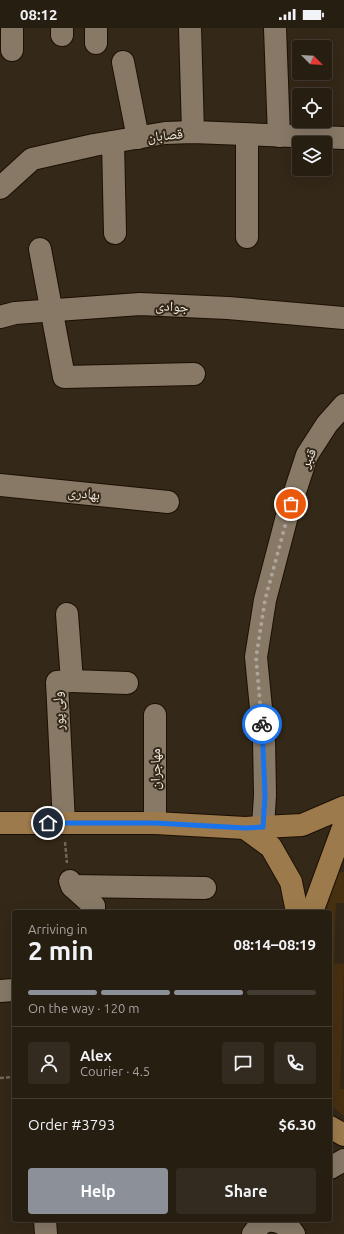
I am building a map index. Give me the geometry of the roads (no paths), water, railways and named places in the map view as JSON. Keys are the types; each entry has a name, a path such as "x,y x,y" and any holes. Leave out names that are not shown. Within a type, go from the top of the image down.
{"main road":[{"path":"0,823 155,823 254,827 302,825 344,807"},
{"path":"313,910 344,825"},
{"path":"254,827 271,847 291,882 297,910"},
{"path":"332,1128 344,1136"}],"street":[{"path":"12,28 12,50"},
{"path":"190,28 192,132"},
{"path":"275,28 279,136"},
{"path":"123,62 138,138"},
{"name":"قصابان","path":"0,188 32,159 165,133 192,132 344,138"},
{"path":"247,134 247,237"},
{"path":"113,142 115,233"},
{"path":"40,249 64,377 194,374"},
{"name":"جوادی","path":"0,317 15,313 140,304 228,308 344,318"},
{"name":"قنبر","path":"254,827 265,795 264,739 256,658 265,600 287,516 308,455 327,424 344,405"},
{"name":"بهادری","path":"0,485 168,502"},
{"name":"ولی پور","path":"64,823 57,682 72,681 67,614"},
{"path":"72,681 127,683"},
{"name":"مهاجران","path":"155,715 155,823"},
{"path":"94,910 94,906 70,880 205,888"},
{"path":"0,991 12,990"},
{"path":"332,1167 344,1160"},
{"path":"45,1222 46,1234"},
{"path":"279,1222 295,1229"}]}
